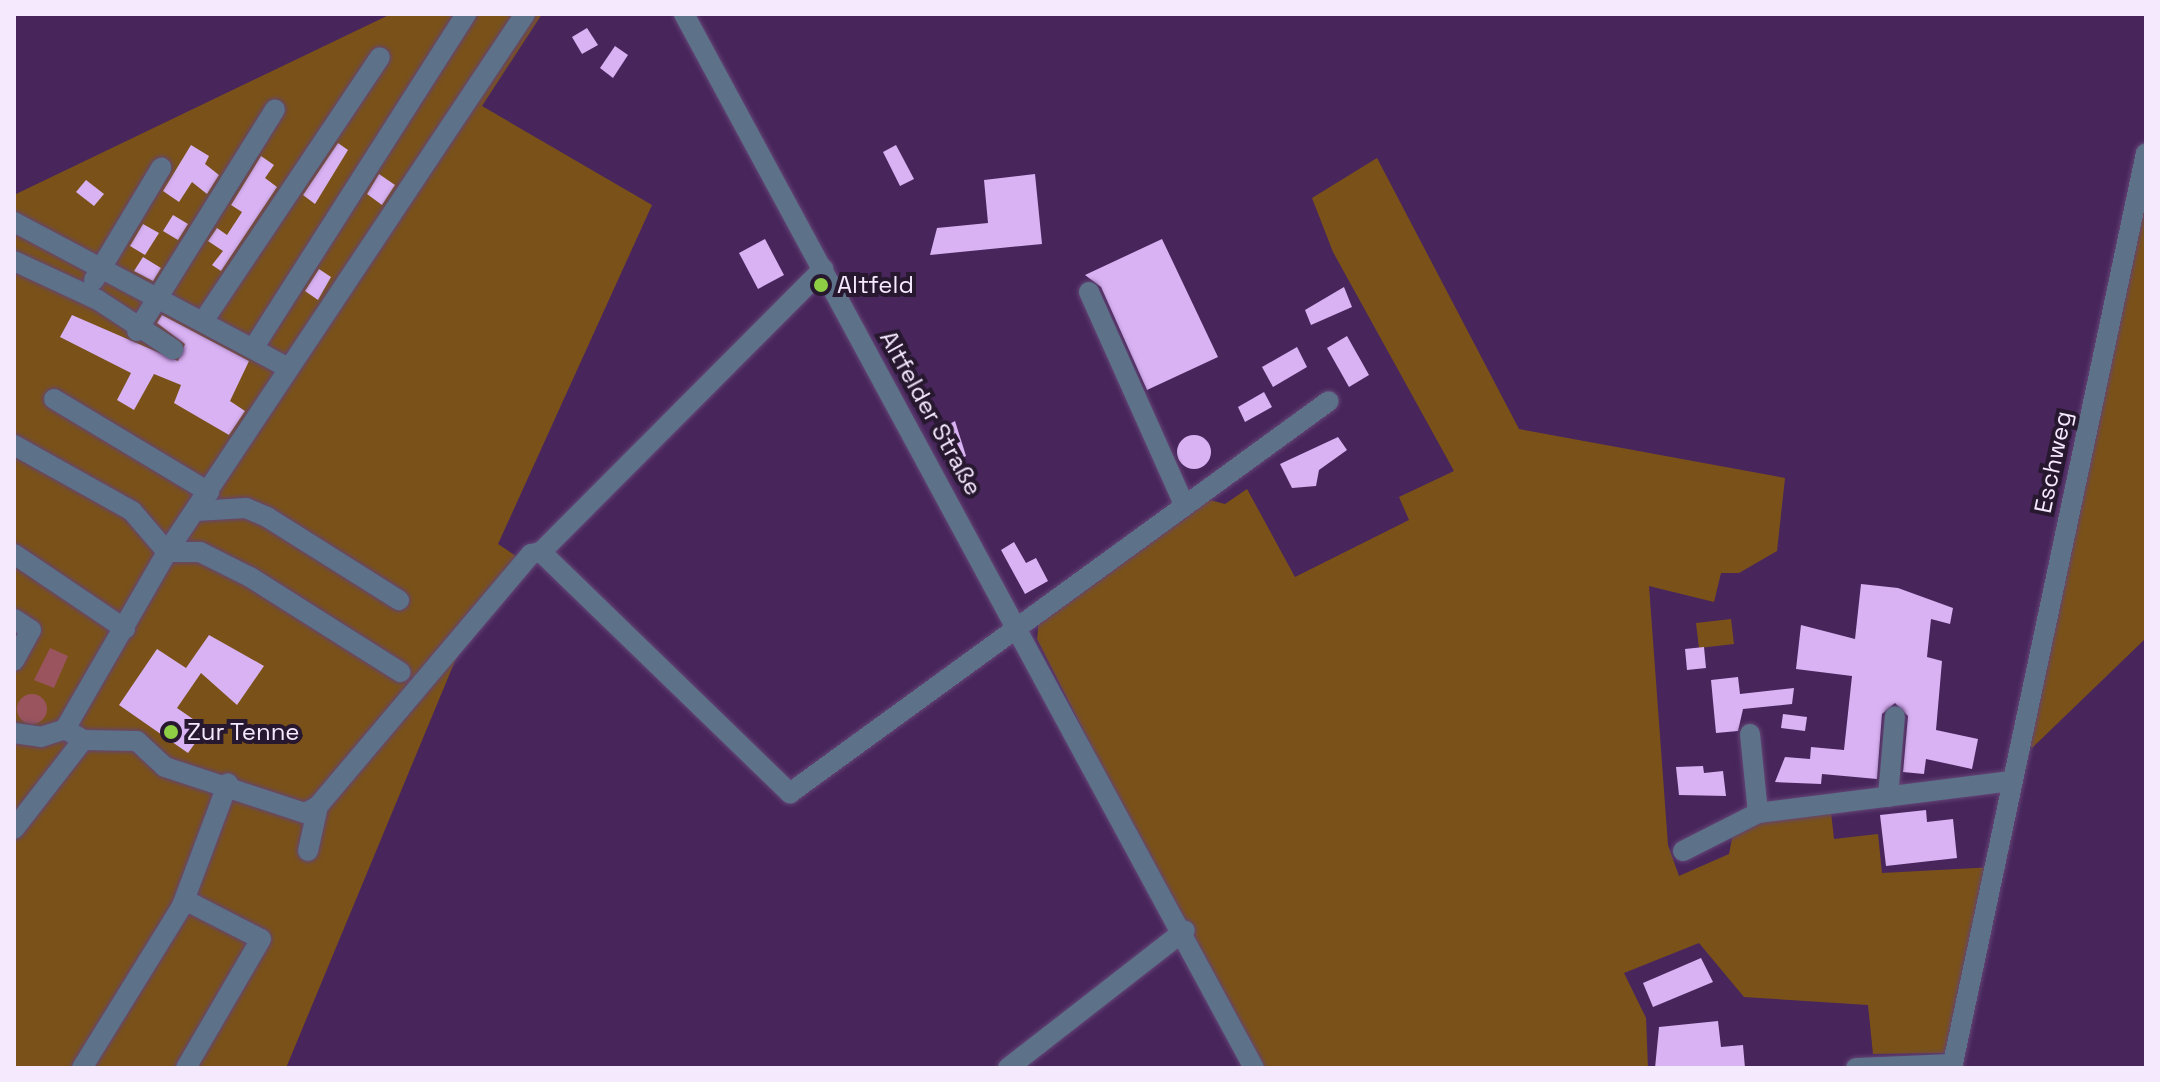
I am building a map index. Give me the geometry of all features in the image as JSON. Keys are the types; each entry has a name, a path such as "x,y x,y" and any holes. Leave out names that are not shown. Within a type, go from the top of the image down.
{"street":[{"path":"254,347 466,14"},
{"path":"14,829 74,735 125,629 167,552 209,492 287,367 525,14"},
{"name":"Altfelder Straße","path":"684,14 1185,930 1254,1068"},
{"path":"204,320 380,57"},
{"path":"137,331 154,295 275,109"},
{"name":"Eschweg","path":"1953,1066 2146,153"},
{"path":"86,293 161,168"},
{"path":"14,222 204,320 287,367"},
{"path":"14,261 86,293 137,331 173,349"},
{"path":"14,733 137,741 165,767 228,783 305,813 318,806 531,554 541,552 823,269"},
{"path":"1089,292 1184,504"},
{"path":"54,399 209,492"},
{"path":"541,552 790,793 1329,401"},
{"path":"14,445 132,511 167,552 200,552 250,577 400,672"},
{"path":"196,511 246,508 267,517 399,600"},
{"path":"14,554 125,629"},
{"path":"14,619 31,630 14,661"},
{"path":"1888,797 1895,716"},
{"path":"1750,734 1758,813"},
{"path":"1683,851 1758,813 2011,781"},
{"path":"82,1068 185,900 228,783"},
{"path":"308,851 318,806"},
{"path":"185,900 261,939 186,1068"},
{"path":"1008,1068 1185,930"},
{"path":"1856,1068 1953,1066"}],"shaded area":[{"path":"391,14 542,14 482,106 652,205 498,544 519,558 455,661 286,1068 14,1068 14,195"},
{"path":"1377,158 1519,429 1785,478 1777,551 1739,573 1721,573 1714,602 1649,586 1668,845 1679,876 1729,854 1734,828 1755,818 1831,812 1834,839 1878,834 1882,873 1995,867 1952,1053 1873,1054 1868,1005 1744,997 1699,943 1624,973 1646,1018 1648,1068 1254,1068 1037,639 1039,619 1206,499 1225,504 1247,489 1295,577 1409,520 1399,497 1454,471 1333,252 1312,198"},
{"path":"2146,199 2146,638 2032,748 2030,746"},
{"path":"1731,619 1734,644 1699,648 1696,623"},
{"path":"50,648 68,656 54,688 34,680"},
{"path":"32,694 43,698 47,709 43,720 32,724 21,720 17,709 21,698"}],"building":[{"path":"587,28 598,45 582,54 572,37"},
{"path":"615,46 628,55 613,78 600,68"},
{"path":"338,143 348,150 315,204 303,195"},
{"path":"191,145 209,156 205,164 219,175 207,194 192,182 179,202 163,191"},
{"path":"896,145 914,179 900,186 883,152"},
{"path":"261,156 274,165 265,178 277,187 221,271 212,265 223,251 208,241 217,228 227,235 242,212 231,205"},
{"path":"379,174 395,185 382,205 367,194"},
{"path":"1035,174 1042,244 930,255 937,228 988,223 984,180"},
{"path":"86,180 104,194 94,206 76,192"},
{"path":"173,215 188,224 178,240 163,231"},
{"path":"143,224 159,233 145,255 130,246"},
{"path":"765,239 784,275 758,289 739,253"},
{"path":"1162,239 1218,357 1147,390 1101,287 1085,275"},
{"path":"143,257 161,268 153,281 134,271"},
{"path":"319,269 331,277 318,300 305,291"},
{"path":"1344,287 1352,307 1311,325 1305,310"},
{"path":"72,315 178,361 185,344 157,323 162,315 249,361 230,401 245,411 229,435 174,403 181,385 154,374 134,410 117,400 131,373 60,337"},
{"path":"1347,336 1369,375 1349,387 1327,348"},
{"path":"1297,347 1307,367 1273,387 1262,367"},
{"path":"1264,392 1272,407 1245,422 1238,407"},
{"path":"955,421 966,456 953,463 935,432"},
{"path":"1194,435 1206,440 1211,452 1206,464 1194,469 1182,464 1177,452 1182,440"},
{"path":"1338,437 1347,450 1319,470 1316,486 1292,488 1280,464"},
{"path":"1014,542 1026,563 1036,558 1048,581 1025,594 1001,550"},
{"path":"1861,584 1898,588 1953,608 1950,624 1931,619 1927,657 1942,661 1936,730 1978,739 1972,769 1926,759 1924,774 1903,772 1908,716 1895,703 1882,714 1877,779 1822,774 1821,784 1775,782 1785,757 1810,759 1811,747 1844,750 1852,676 1796,669 1801,625 1855,639"},
{"path":"209,635 264,666 237,705 201,673 177,708 206,728 188,753 119,705 157,649 186,668"},
{"path":"1704,647 1706,668 1687,670 1685,649"},
{"path":"1738,677 1740,694 1794,688 1792,704 1743,709 1738,731 1716,733 1711,680"},
{"path":"1783,714 1807,717 1805,731 1781,728"},
{"path":"1703,766 1704,773 1723,771 1726,796 1679,795 1676,767"},
{"path":"1926,810 1927,822 1953,819 1957,858 1886,866 1880,815"},
{"path":"1701,958 1713,982 1653,1007 1643,983"},
{"path":"1718,1021 1721,1047 1743,1045 1745,1068 1655,1068 1659,1027"}],"place":[{"name":"Altfeld","path":"821,285"},
{"name":"Zur Tenne","path":"171,732"}]}
